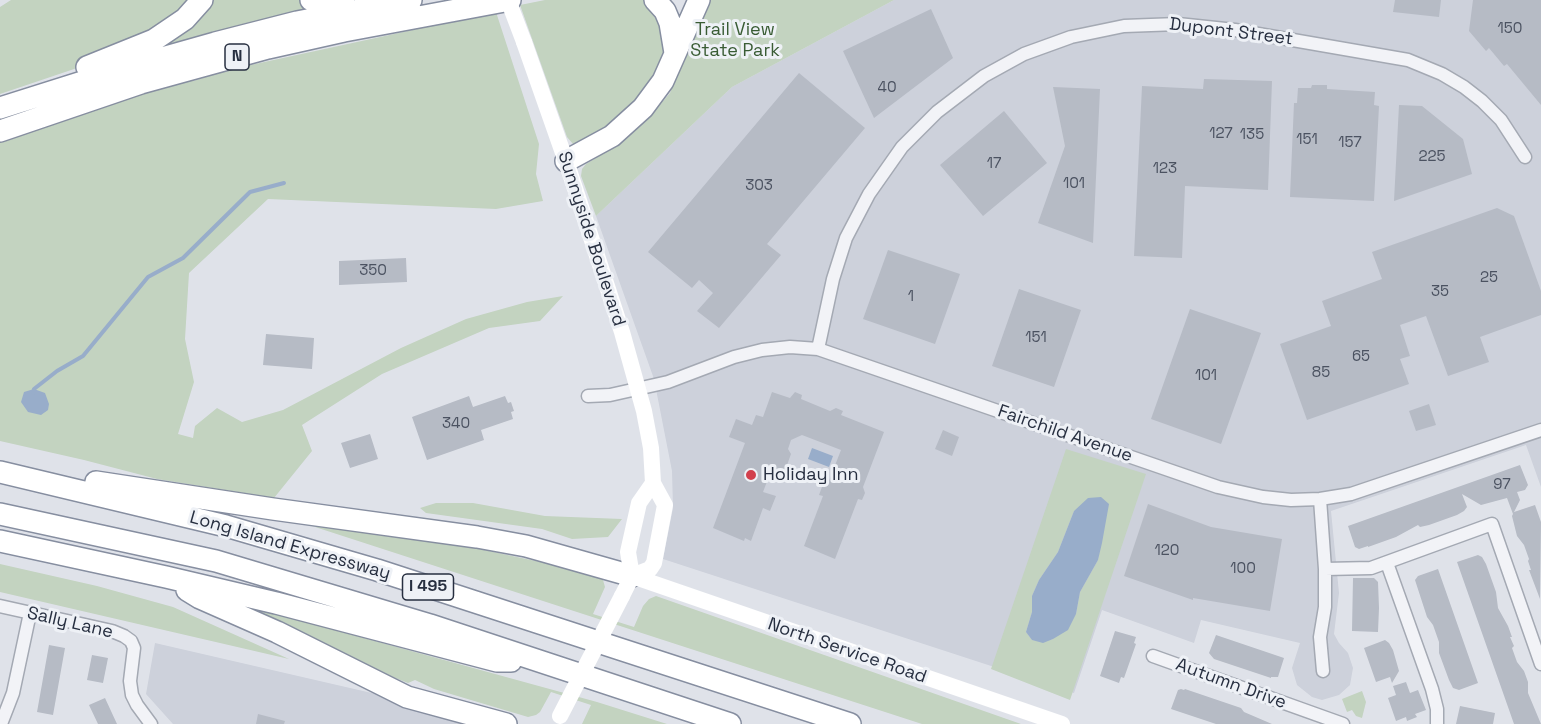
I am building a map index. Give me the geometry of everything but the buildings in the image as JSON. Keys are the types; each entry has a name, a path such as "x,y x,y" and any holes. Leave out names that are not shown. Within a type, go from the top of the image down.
{"highway":[{"path":"0,108 76,71 154,40 185,19 202,0"},
{"path":"311,0 333,6 367,8"},
{"name":"N","path":"0,108 204,46 297,22 411,0"},
{"name":"N","path":"0,131 141,83 268,48 344,31 509,0"},
{"path":"656,0 670,22 675,53"},
{"path":"566,161 612,136 643,108 663,81 699,0"},
{"path":"0,467 273,509 477,537 526,546 632,576"},
{"name":"Long Island Expressway","path":"0,472 226,526 377,570 850,724"},
{"name":"Long Island Expressway","path":"0,514 216,561 430,625 730,724"},
{"path":"0,541 276,603 497,661 541,661"},
{"path":"166,577 200,598 277,632 407,697 506,724"}],"main road":[{"name":"Sunnyside Boulevard","path":"509,0 566,161 638,390 651,448 653,483 665,505 654,563 650,568 632,576 558,720"},
{"path":"632,576 628,552 639,503 653,483"},
{"name":"North Service Road","path":"632,576 1062,724"}],"street":[{"name":"Dupont Street","path":"818,349 833,279 846,238 869,194 902,147 937,112 984,76 1024,54 1071,37 1124,26 1178,24 1235,30 1408,60 1442,74 1482,101 1501,120 1525,157"},
{"name":"Fairchild Avenue","path":"588,396 638,390 668,382 734,357 762,350 790,347 818,349 1218,487 1263,497 1291,500 1320,499 1351,494 1541,430"},
{"path":"1320,499 1325,569 1325,607 1320,637 1323,671"},
{"path":"1325,569 1371,568 1492,525 1541,664"},
{"path":"1387,563 1432,689 1437,709 1437,724"},
{"name":"Sally Lane","path":"0,606 112,631 131,641 134,648 130,681 132,695 152,724"},
{"path":"0,724 13,693 30,613"},
{"name":"Autumn Drive","path":"1153,656 1343,724"}],"shaded area":[{"path":"894,0 1541,0 1541,487 1526,445 1331,511 1339,593 1334,634 1348,653 1353,668 1350,685 1339,695 1322,700 1312,697 1297,685 1292,668 1300,643 1201,620 1194,643 1102,610 1074,693 663,559 673,508 672,471 654,379 596,216 732,87"},
{"path":"155,643 402,700 490,724 173,724 146,694"}],"green space":[{"path":"11,0 193,0 180,14 137,41 83,66 0,94 0,7"},
{"path":"208,0 300,0 309,10 170,47 148,48"},
{"path":"545,0 649,0 669,36 664,61 652,86 623,119 580,145 573,144 567,137 520,5"},
{"name":"Trail View State Park","path":"704,0 894,0 732,87 596,216 581,176 582,169 586,164 624,141 646,121 670,93"},
{"path":"496,12 539,144 536,174 543,201 496,209 268,199 189,273 185,339 194,382 178,434 193,438 195,426 217,408 242,422 283,410 401,348 466,319 527,302 563,296 540,321 489,328 382,374 302,425 312,451 274,498 157,479 0,441 0,139 188,76 193,81 232,69"},
{"path":"1066,449 1146,474 1070,700 991,669","holes":["1108,504 1098,560 1080,592 1076,614 1053,639 1043,642 1032,640 1026,632 1032,612 1032,596 1039,580 1058,552 1074,511"]},
{"path":"436,503 473,503 545,516 622,519 608,537 572,539 542,529 426,513 420,508"},
{"path":"312,526 465,546 597,574 603,580 605,587 593,614 634,627 643,606 649,599 656,596 1021,724 922,724"},
{"path":"0,564 97,586 173,607 289,659 0,592"},
{"path":"262,610 597,702 667,724 582,724 591,705 551,692 540,712 528,717 434,689 415,680 408,683 365,666 261,615"},
{"path":"1362,691 1366,702 1362,718 1356,716 1352,710 1347,712 1342,699"}],"water":[{"path":"34,389 45,393 49,404 48,410 41,415 28,412 21,402 24,392"},
{"path":"812,448 833,456 829,467 808,459"},
{"path":"1101,497 1109,504 1102,543 1098,560 1080,592 1076,614 1068,630 1053,639 1043,643 1032,640 1026,632 1032,612 1032,596 1039,580 1058,552 1074,511 1088,498"}],"waterway":[{"path":"33,393 34,389 57,371 83,356 148,277 183,258 250,192 284,183"}],"place":[{"name":"Holiday Inn","path":"751,475"}]}
